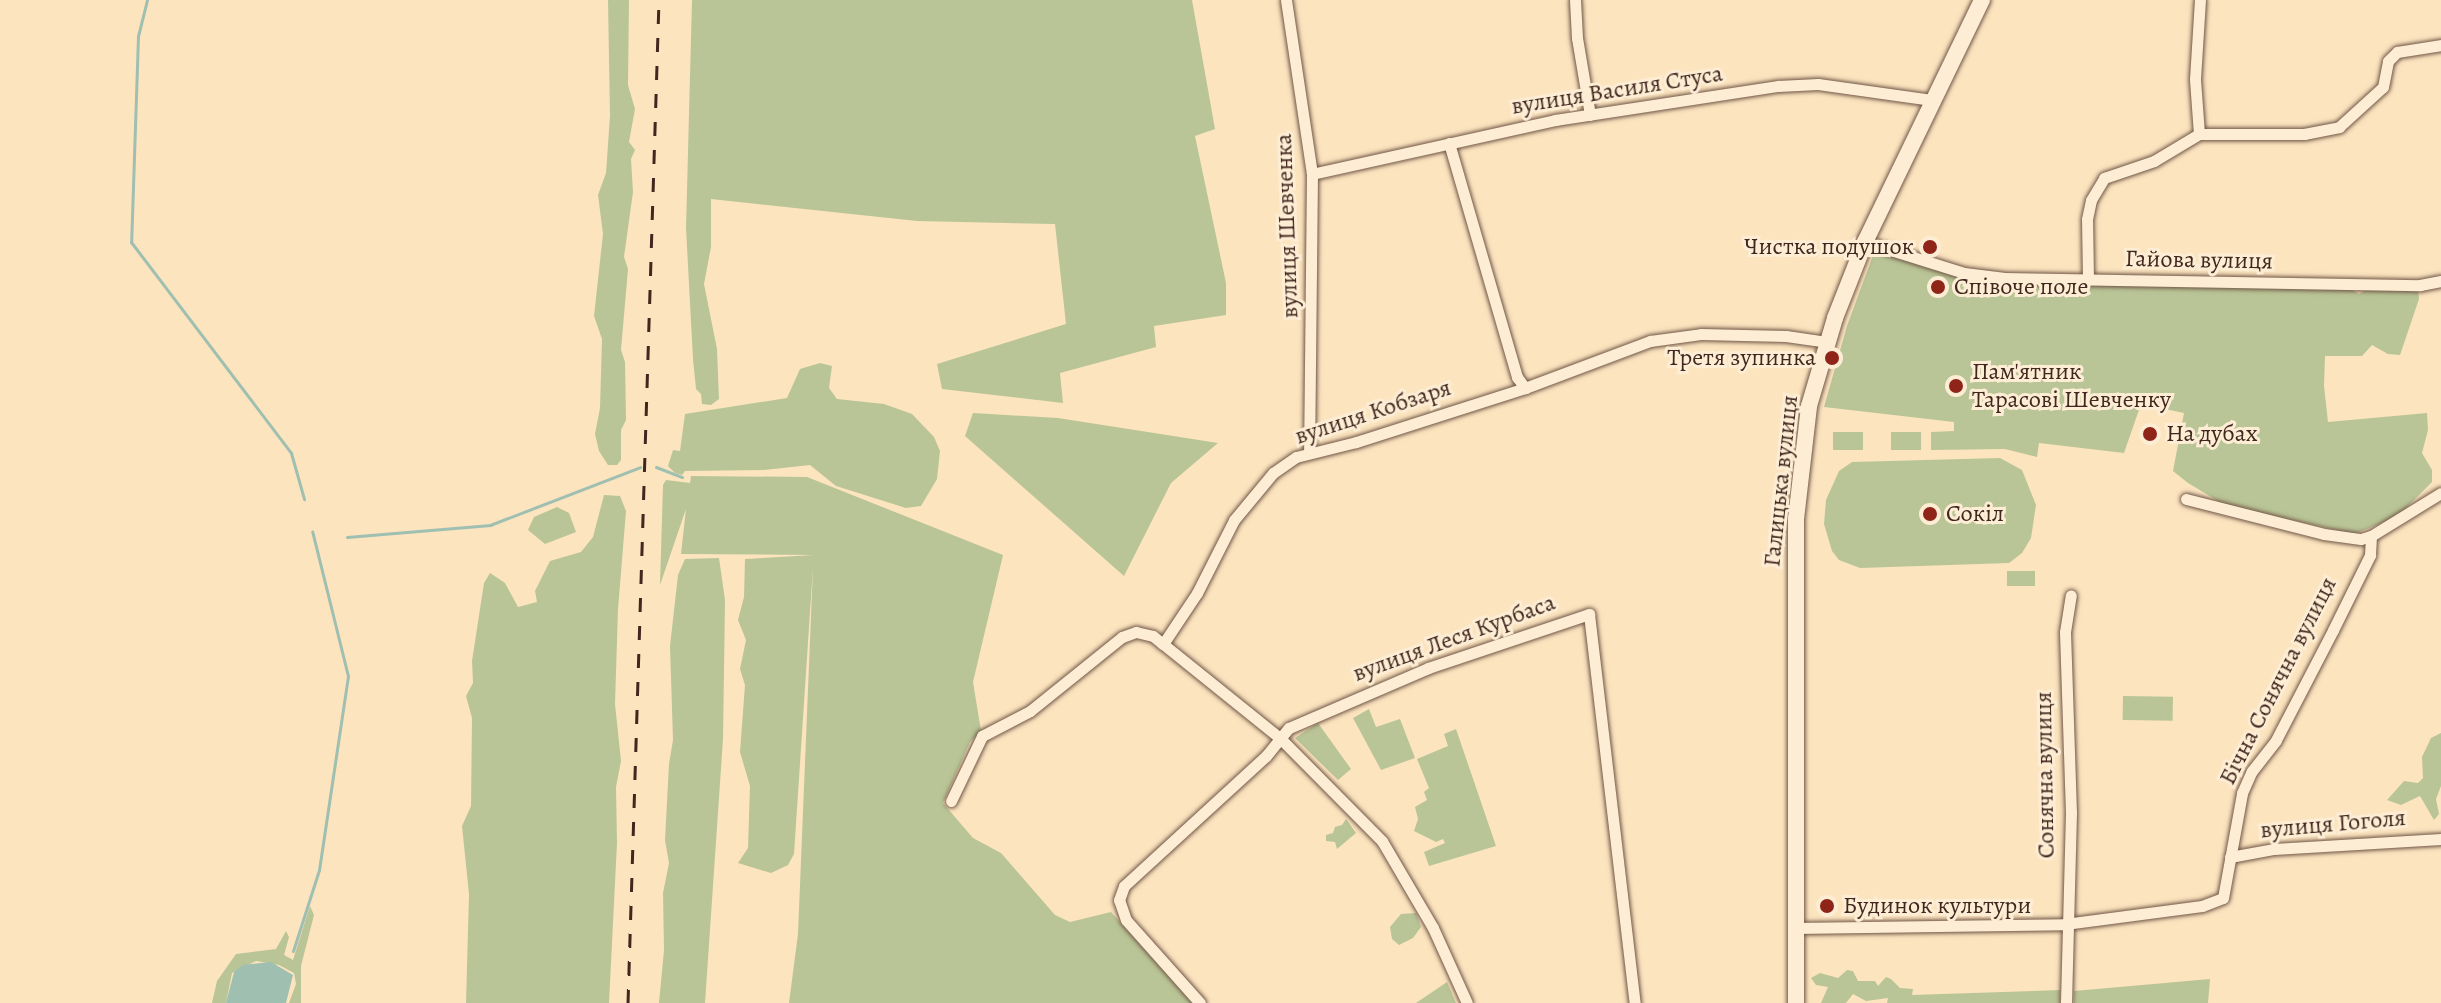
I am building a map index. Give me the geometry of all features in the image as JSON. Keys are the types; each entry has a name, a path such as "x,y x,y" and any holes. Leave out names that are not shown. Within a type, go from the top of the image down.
{"street":[{"name":"вулиця Шевченка","path":"1286,0 1312,174 1309,453"},
{"path":"1575,0 1577,38 1590,115"},
{"name":"Галицька вулиця","path":"1796,1003 1796,519 1809,406 1827,342 1865,242 1982,0"},
{"path":"2199,134 2195,79 2200,0"},
{"path":"2088,280 2087,219 2097,187 2104,178 2154,161 2199,134 2304,134 2339,127 2383,87 2388,61 2397,52 2441,45"},
{"name":"вулиця Василя Стуса","path":"1312,174 1590,115 1778,86 1818,84 1932,100"},
{"path":"1449,143 1517,377 1525,388"},
{"name":"Гайова вулиця","path":"1865,242 1964,273 2003,278 2420,285 2441,281"},
{"name":"вулиця Кобзаря","path":"1163,644 1197,593 1234,520 1249,499 1273,473 1309,453 1356,442 1525,388 1650,341 1701,334 1786,336 1827,342"},
{"path":"2186,499 2324,534 2361,539 2441,493"},
{"name":"Бічна Сонячна вулиця","path":"1794,928 2065,924 2202,906 2223,898 2242,793 2252,771 2276,740 2333,630 2370,555 2371,536"},
{"name":"Сонячна вулиця","path":"2066,1003 2065,924 2071,813 2065,632 2071,595"},
{"name":"вулиця Леся Курбаса","path":"1200,1003 1126,920 1119,900 1124,886 1239,782 1289,728 1428,668 1589,614 1635,1003"},
{"path":"951,801 982,736 1030,711 1122,637 1136,632 1153,636 1280,738 1382,841 1433,928 1467,1003"},
{"name":"вулиця Гоголя","path":"2230,857 2274,849 2441,839"}],"green space":[{"path":"608,0 629,0 628,85 635,109 629,142 635,150 631,159 633,192 624,257 628,269 621,350 625,362 626,420 621,430 621,460 617,465 608,465 599,451 595,434 600,408 602,339 594,316 603,234 598,195 606,173 610,116"},
{"path":"692,0 1192,0 1215,129 1195,136 1226,283 1226,315 1154,326 1156,347 1060,373 1063,403 942,389 937,364 1066,324 1055,224 917,221 711,199 711,247 704,284 717,349 719,399 711,405 702,404 701,394 696,389 693,359 686,228"},
{"path":"1875,250 1963,278 2037,285 2352,290 2359,294 2369,288 2418,290 2419,299 2400,355 2388,354 2372,345 2362,356 2325,356 2324,386 2328,422 2427,413 2428,430 2422,453 2432,470 2432,482 2397,517 2354,534 2223,504 2188,483 2173,471 2184,413 2141,404 2124,453 2039,443 2037,457 2005,449 1931,450 1931,432 1954,431 1954,422 1824,407 1847,326"},
{"path":"820,363 832,366 829,388 837,399 884,404 912,414 934,437 940,451 937,479 921,506 906,508 836,486 810,465 764,470 685,471 682,475 668,466 673,450 680,451 685,414 787,398 800,369"},
{"path":"973,413 1058,418 1218,443 1171,483 1124,576 965,436"},
{"path":"1833,432 1863,432 1863,450 1833,450"},
{"path":"1891,432 1921,432 1921,450 1891,450"},
{"name":"Сокіл","path":"2000,458 2022,470 2036,505 2031,538 2022,553 2009,563 1860,568 1839,560 1832,551 1824,524 1826,500 1839,471 1852,462"},
{"path":"691,476 807,477 1003,555 973,682 981,731 970,742 943,803 973,838 1001,853 1055,915 1070,922 1111,912 1192,1003 789,1003 798,934 813,567 794,854 788,865 771,873 738,863 748,848 750,786 740,752 745,685 740,669 746,640 738,620 744,597 745,559 814,555 681,554 686,509 660,585 663,485 666,480 690,483"},
{"path":"604,495 620,496 626,511 618,609 615,704 621,761 616,787 617,843 609,1003 466,1003 469,894 462,826 471,806 472,718 466,696 473,683 472,661 484,583 490,573 505,583 518,607 537,602 535,591 550,561 581,552 593,537"},
{"path":"557,507 569,513 576,532 545,544 528,530 534,517"},
{"path":"719,558 725,600 723,739 705,1003 659,1003 664,950 663,893 669,863 665,840 669,764 673,740 670,646 678,575 685,559"},
{"path":"2007,571 2035,571 2035,586 2007,586"},
{"path":"2123,696 2173,697 2173,721 2123,720"},
{"path":"1369,709 1376,727 1400,719 1415,758 1381,770 1353,718"},
{"path":"1318,723 1351,769 1338,780 1295,738"},
{"path":"1456,729 1496,846 1429,866 1424,852 1445,843 1443,839 1436,842 1414,831 1418,819 1415,807 1427,800 1424,792 1429,788 1417,759 1448,746 1444,734"},
{"path":"2441,733 2441,786 2436,799 2439,814 2434,820 2420,796 2401,805 2387,800 2404,781 2418,783 2423,778 2422,757 2431,738"},
{"path":"1346,819 1356,833 1337,849 1335,842 1326,841 1326,835 1333,833 1335,827 1342,825"},
{"path":"310,906 314,915 301,966 301,1003 289,1003 296,984 294,973 279,965 256,961 232,973 226,1003 212,1003 217,981 236,954 276,949 286,931 289,937 284,955 293,960"},
{"path":"1416,913 1421,927 1413,938 1399,945 1392,939 1390,927 1401,914"},
{"path":"1847,970 1853,971 1858,981 1875,981 1878,986 1886,977 1900,988 1913,989 1912,995 2060,990 2060,1003 1887,1003 1888,998 1866,1001 1853,994 1846,1003 1821,1003 1828,987 1816,985 1811,978 1820,973 1838,978"},
{"path":"2210,979 2208,1003 2074,1003 2074,991"},
{"path":"1447,982 1456,1003 1416,1003"}],"shaded area":[{"path":"271,962 293,975 286,1003 226,1003 234,972 243,965"}],"waterway":[{"path":"147,0 138,36 131,242 291,453 304,499"},
{"path":"347,537 490,525 640,467"},
{"path":"656,467 682,477"},
{"path":"293,951 319,870 348,676 312,531"}],"railway":[{"path":"628,1003 659,0"}],"place":[{"name":"Чистка подушок","path":"1930,247"},
{"name":"Співоче поле","path":"1938,287"},
{"name":"Третя зупинка","path":"1832,358"},
{"name":"Пам'ятник Тарасові Шевченку","path":"1956,386"},
{"name":"На дубах","path":"2150,434"},
{"name":"Сокіл","path":"1930,514"},
{"name":"Будинок культури","path":"1827,906"}]}
